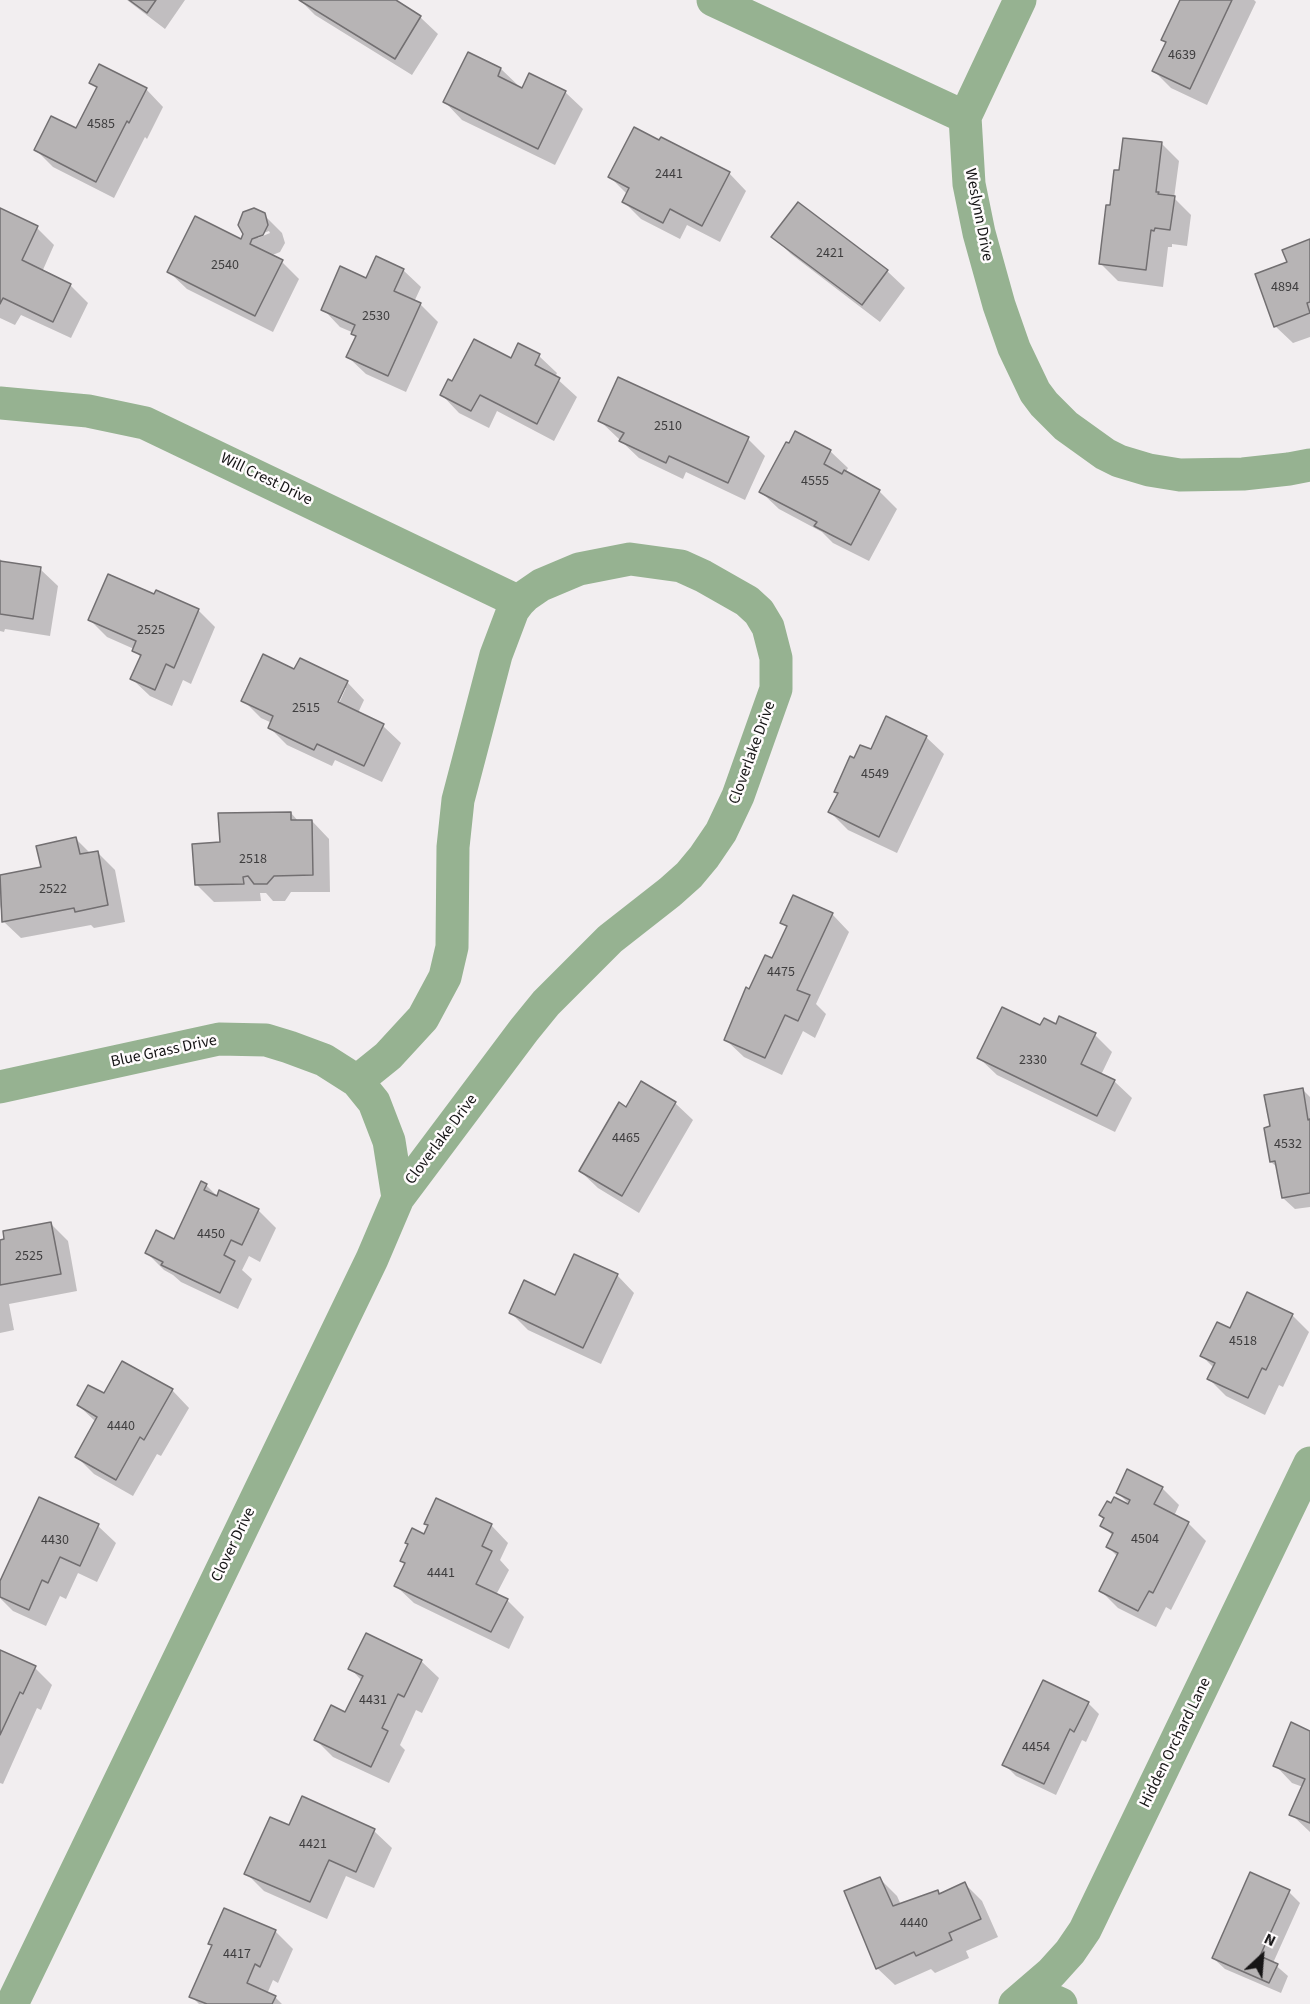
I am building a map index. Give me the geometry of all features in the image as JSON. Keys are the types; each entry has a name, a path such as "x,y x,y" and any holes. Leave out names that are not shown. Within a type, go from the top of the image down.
{"street":[{"path":"713,0 965,117 1020,0"},
{"name":"Weslynn Drive","path":"965,117 969,184 982,248 1014,348 1035,392 1044,404 1066,426 1105,454 1149,470 1196,475 1258,473 1310,465"},
{"name":"Will Crest Drive","path":"0,403 88,411 145,423 519,602"},
{"name":"Cloverlake Drive","path":"357,1081 388,1056 423,1018 445,977 452,947 453,848 458,800 496,654 513,610 519,602 541,585 579,569 630,559 681,566 747,601 759,612 768,627 777,667 776,689 730,816 704,857 670,892 597,951 546,1003 398,1198"},
{"name":"Blue Grass Drive","path":"0,1087 219,1039 266,1040 289,1047 324,1060 357,1081"},
{"path":"357,1081 374,1102 381,1117 389,1141 398,1198"},
{"name":"Clover Drive","path":"12,2004 372,1259 398,1198"},
{"name":"Hidden Orchard Lane","path":"1036,2000 1051,1973 1070,1952 1096,1908 1310,1463"}],"building":[{"path":"129,0 156,0 147,13"},
{"path":"299,0 396,0 421,16 395,59"},
{"path":"1180,0 1232,0 1190,89 1152,71 1166,42 1161,40"},
{"path":"468,52 501,68 498,76 522,88 529,73 566,91 538,149 443,102"},
{"path":"99,64 147,88 129,123 127,121 96,182 34,150 51,116 76,128 97,87 89,83"},
{"path":"634,127 659,140 661,137 730,172 702,226 670,209 663,223 622,202 629,188 608,177"},
{"path":"1123,138 1162,142 1156,192 1175,196 1170,230 1155,228 1154,231 1151,230 1146,270 1099,264 1106,205 1110,205 1114,170 1119,170"},
{"path":"798,202 888,270 862,305 771,237"},
{"path":"0,208 38,226 22,260 71,284 53,322 3,298 0,304"},
{"path":"254,208 265,213 268,225 263,235 252,239 250,244 283,260 255,316 167,272 195,216 241,239 243,234 238,225 243,212"},
{"path":"1310,239 1310,302 1307,303 1310,313 1274,327 1255,274 1287,262 1282,250"},
{"path":"376,256 404,269 394,291 421,303 388,376 346,357 356,336 351,334 355,325 321,310 340,266 366,278"},
{"path":"474,339 511,358 518,343 540,354 535,365 560,378 537,424 480,395 471,411 440,395 448,379 452,381"},
{"path":"618,377 749,437 728,483 669,456 666,463 619,441 624,433 598,421"},
{"path":"795,431 831,450 824,464 842,474 844,470 880,490 851,545 814,526 817,522 759,492 786,442 789,443"},
{"path":"0,561 41,567 33,619 0,614"},
{"path":"108,574 154,594 156,590 199,609 174,668 166,664 155,690 130,679 141,655 132,651 136,641 88,620"},
{"path":"263,654 294,669 300,658 348,681 338,702 384,724 364,766 317,744 314,750 268,728 273,716 241,701"},
{"path":"886,716 927,736 879,837 828,812 838,793 834,792 850,756 854,758 860,745 871,749"},
{"path":"291,812 291,820 312,820 313,875 274,876 267,884 254,884 248,876 243,877 244,884 195,885 192,844 220,842 218,813"},
{"path":"76,837 80,854 98,851 108,905 75,912 74,908 2,922 0,875 41,867 36,846"},
{"path":"793,895 833,913 797,990 810,995 798,1021 785,1015 765,1058 724,1040 746,987 749,989 765,955 772,958 787,926 780,923"},
{"path":"1002,1007 1040,1025 1044,1018 1056,1024 1059,1016 1096,1033 1081,1064 1115,1080 1097,1116 977,1058"},
{"path":"641,1081 676,1102 622,1196 579,1171 619,1102 626,1107"},
{"path":"1303,1088 1308,1120 1310,1119 1310,1193 1282,1198 1275,1161 1270,1162 1264,1128 1270,1126 1264,1095"},
{"path":"201,1181 207,1184 204,1190 217,1196 219,1190 259,1209 242,1245 231,1240 224,1255 235,1261 220,1293 161,1265 163,1262 145,1253 156,1230 174,1239"},
{"path":"51,1222 61,1274 0,1285 0,1240 4,1239 3,1231"},
{"path":"574,1254 618,1274 583,1348 509,1313 524,1280 555,1295"},
{"path":"1247,1292 1293,1314 1266,1370 1262,1368 1248,1398 1207,1379 1215,1363 1200,1356 1217,1322 1230,1328"},
{"path":"122,1361 173,1389 144,1440 140,1437 116,1480 75,1457 97,1417 77,1405 88,1385 104,1393"},
{"path":"1127,1469 1163,1487 1154,1504 1189,1522 1153,1593 1149,1591 1138,1611 1099,1591 1118,1553 1106,1547 1113,1533 1100,1526 1104,1518 1099,1515 1107,1501 1111,1503 1114,1497 1128,1504 1130,1500 1116,1493"},
{"path":"39,1497 99,1524 80,1566 60,1557 48,1583 42,1580 29,1610 0,1597 0,1581"},
{"path":"436,1498 492,1524 482,1546 492,1551 476,1584 508,1599 491,1632 394,1586 405,1563 400,1561 412,1528 424,1534 428,1525 424,1524"},
{"path":"366,1633 422,1660 404,1697 398,1694 382,1728 388,1731 371,1767 314,1740 331,1705 345,1712 363,1676 348,1669"},
{"path":"0,1650 36,1666 23,1694 20,1692 0,1735"},
{"path":"1043,1680 1089,1702 1074,1732 1070,1729 1044,1784 1002,1765"},
{"path":"1291,1722 1310,1731 1310,1823 1289,1815 1305,1779 1273,1766"},
{"path":"302,1796 375,1829 356,1872 329,1860 310,1902 244,1874 270,1817 289,1825"},
{"path":"1250,1872 1290,1890 1260,1956 1278,1964 1269,1983 1212,1958"},
{"path":"880,1877 893,1906 938,1890 939,1894 965,1882 981,1919 949,1933 952,1940 916,1956 914,1952 876,1969 844,1891"},
{"path":"224,1908 276,1930 260,1967 255,1964 247,1983 276,1996 272,2004 207,2004 189,1997 212,1945 208,1944"}]}
